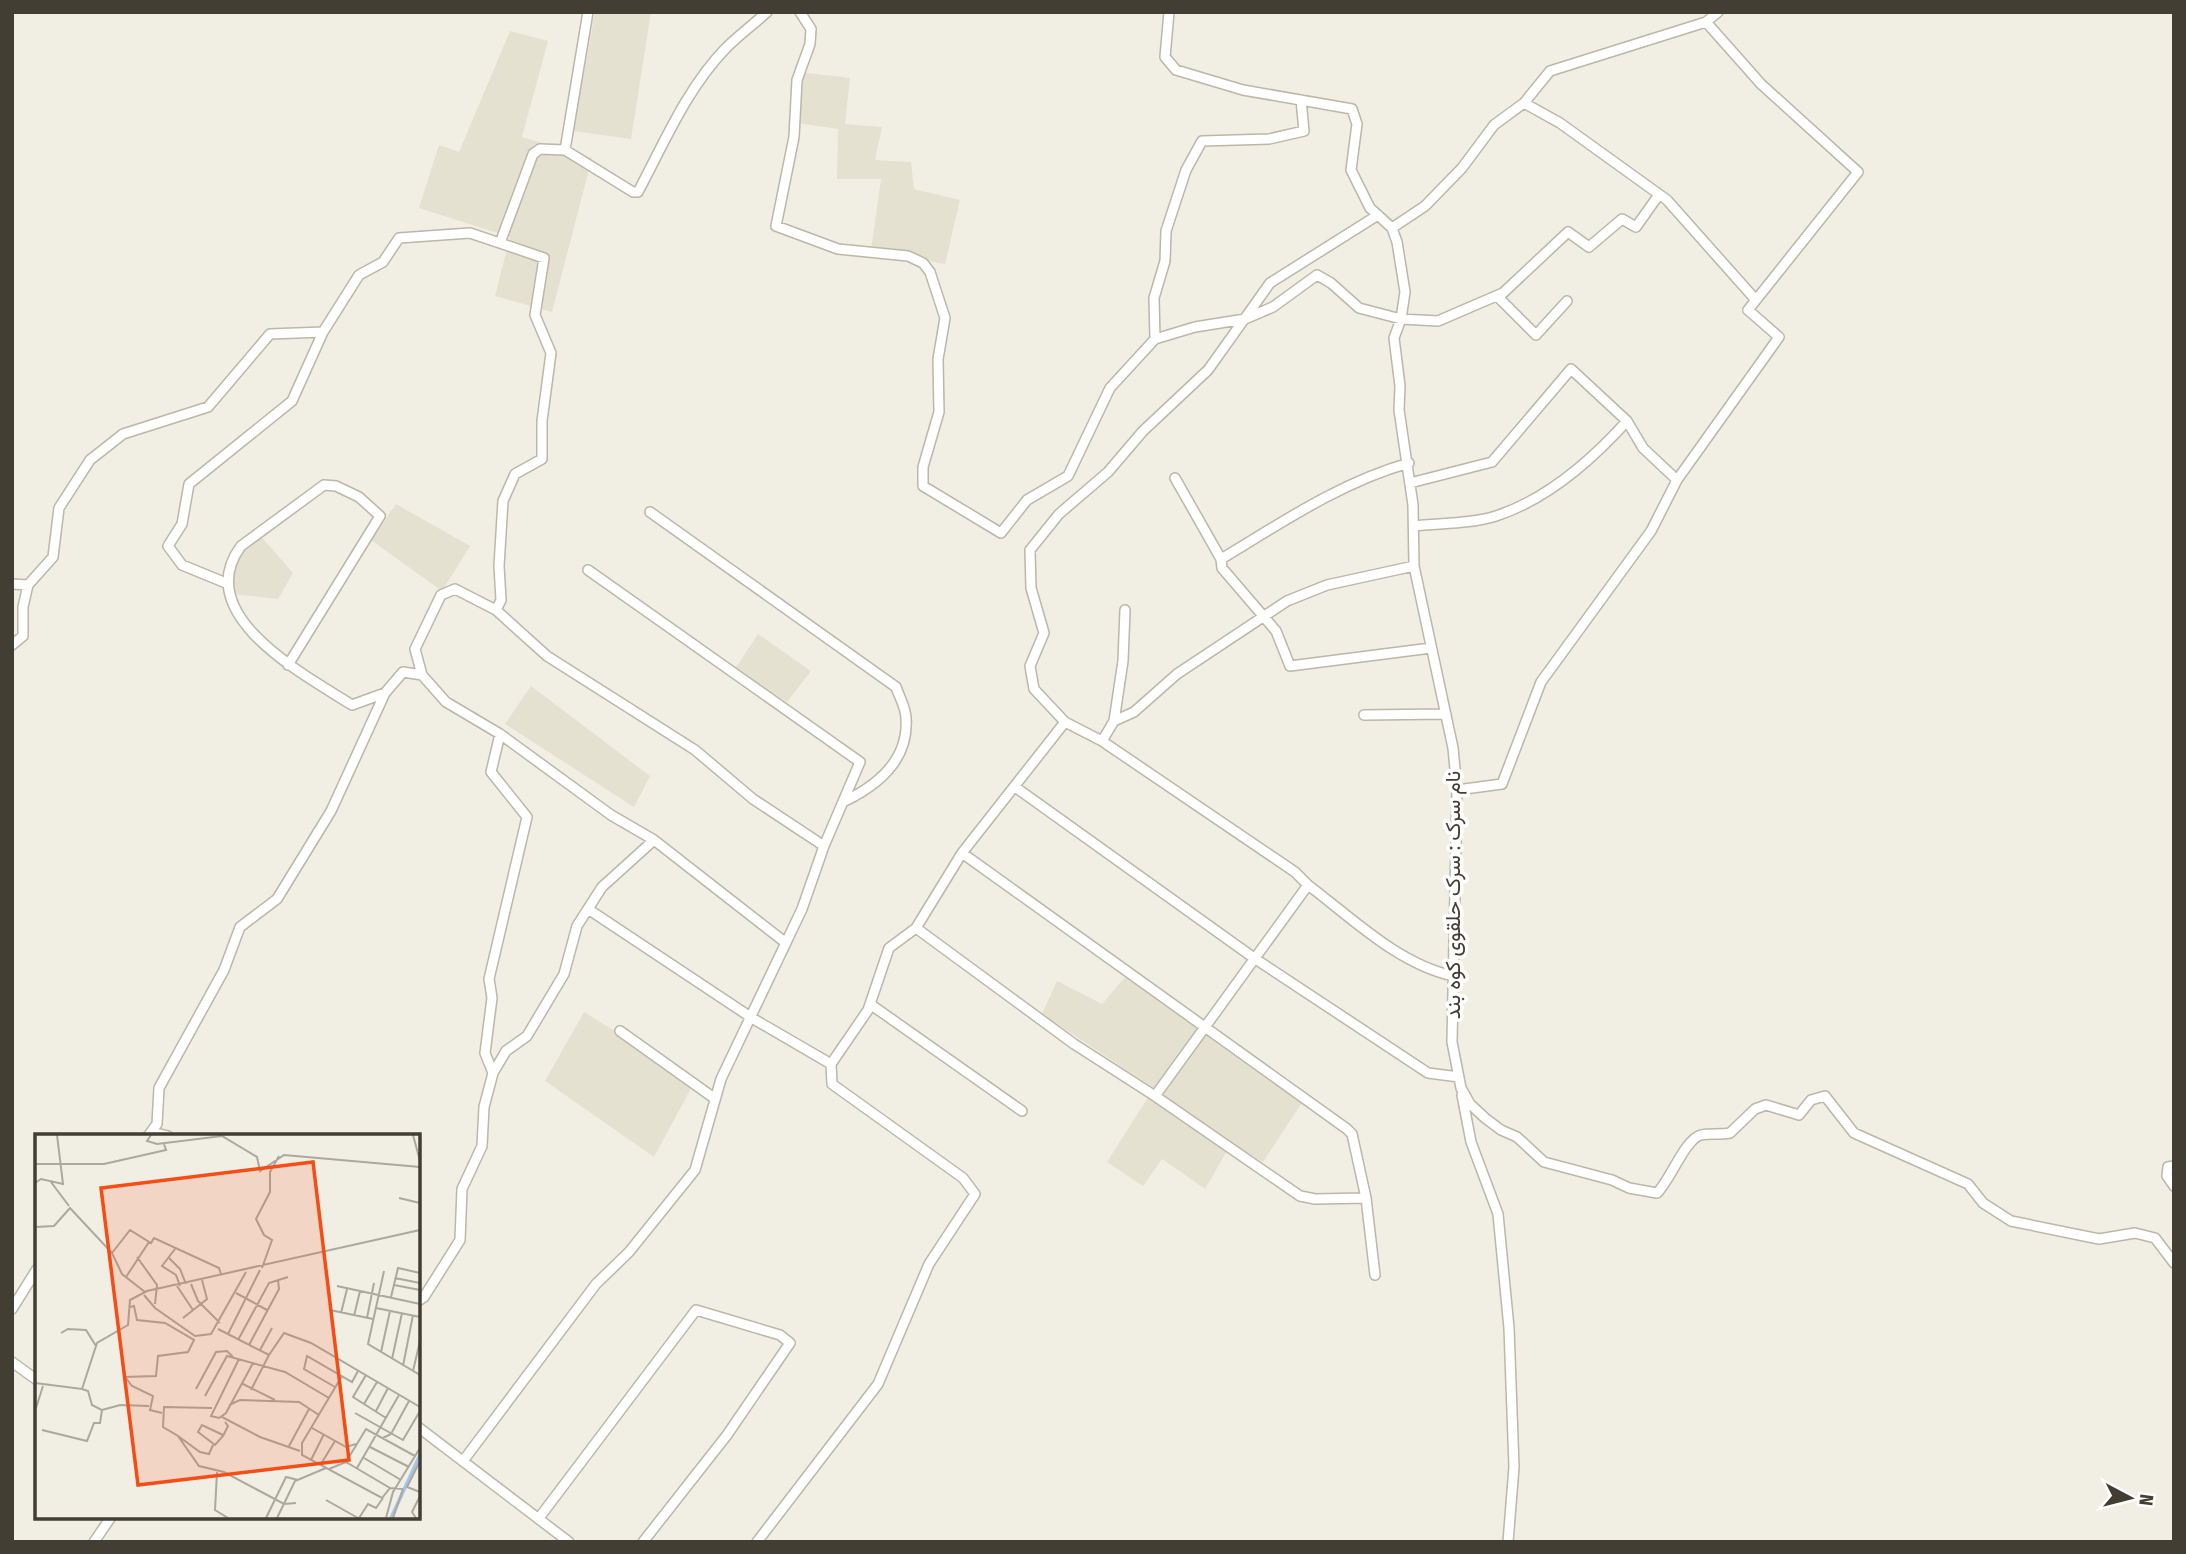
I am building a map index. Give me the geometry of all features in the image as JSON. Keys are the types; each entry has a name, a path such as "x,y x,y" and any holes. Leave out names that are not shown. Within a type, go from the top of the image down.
{"street":[{"path":"565,150 588,12"},
{"path":"500,243 533,154 540,149 565,150 638,192 685,103 705,75 726,49 767,12"},
{"path":"800,12 811,29 810,44 797,80 794,137 776,226 838,249 908,256 923,263 930,272 946,318 937,359 939,412 923,467 923,486 1001,533 1027,499 1068,476 1110,388 1155,339 1195,327 1245,319 1273,307 1317,275 1331,282 1359,308 1401,319 1438,321 1497,296 1568,232 1589,247 1622,219 1636,227 1658,196"},
{"path":"1169,12 1165,57 1175,70 1243,90 1352,109 1357,124 1351,170 1370,208 1392,228 1425,205 1462,168 1494,125 1524,103 1550,71 1706,22 1718,12"},
{"path":"1457,790 1502,784 1541,682 1651,531 1677,480 1779,337 1748,310 1858,172 1761,84 1706,22"},
{"path":"1155,339 1153,298 1165,261 1166,231 1186,170 1202,141 1269,139 1304,131 1301,100"},
{"path":"1524,103 1560,123 1667,200 1755,299"},
{"path":"1378,215 1270,283 1208,370 1143,431 1108,472 1059,514 1030,550 1031,588 1044,633 1030,666 1034,689 1065,722 1102,741 1295,872 1308,885 1404,956 1430,971 1452,976"},
{"name":"نام سرک : سرک حلقوی کوه بند","path":"1392,228 1397,242 1405,292 1401,319 1394,338 1400,386 1399,410 1409,463 1414,566 1446,714 1457,790 1452,1042 1461,1088 1470,1104 1501,1130 1517,1137 1544,1162 1612,1180 1629,1188 1657,1193 1669,1182 1689,1143 1700,1135 1730,1133 1755,1109 1766,1105 1800,1115 1811,1100 1825,1096 1854,1133 1968,1184 1983,1203 2011,1221 2099,1239 2135,1233 2155,1238 2174,1263"},
{"path":"226,583 182,565 168,546 182,524 189,484 292,401 323,332 359,275 383,262 399,238 470,233 544,258 535,315 551,353 542,421 542,459 515,474 503,501 499,566 502,600 496,610"},
{"path":"1497,296 1535,335 1567,301"},
{"path":"12,645 23,636 23,607 28,585 53,557 59,508 90,460 123,434 208,407 270,334 323,332"},
{"path":"1410,483 1492,462 1571,369 1627,421 1643,448 1677,480"},
{"path":"1414,526 1494,517 1533,499 1591,461 1627,421"},
{"path":"1221,559 1319,500 1382,470 1409,463"},
{"path":"1175,478 1221,559 1222,568 1276,631 1290,666 1432,648"},
{"path":"288,664 380,516 377,511 336,486 318,487 241,546 234,555 226,583 228,593 255,638 288,664 352,705 385,693"},
{"path":"650,512 896,687 906,718 892,769 867,790 845,801"},
{"path":"1114,721 1134,712 1177,674 1287,601 1327,585 1414,566"},
{"path":"463,1461 596,1284 629,1252 695,1170 713,1098 802,909 824,846 860,762 587,570"},
{"path":"12,584 28,585"},
{"path":"786,943 654,840 611,815 500,734 446,702 422,675 415,649 441,595 455,589 496,610 547,656 695,750 753,799 824,846"},
{"path":"1102,741 1114,721 1123,661 1125,610"},
{"path":"150,1134 157,1124 159,1088 224,970 240,927 276,899 331,811 385,693 403,672 422,675"},
{"path":"1364,715 1446,714"},
{"path":"757,1542 878,1384 929,1264 975,1194 963,1178 832,1084 831,1064 870,1004 889,948 916,928 962,853 1065,722"},
{"path":"493,1073 485,1053 492,999 489,979 527,817 491,772 500,734"},
{"path":"1015,786 1254,958 1428,1073 1459,1077"},
{"path":"420,1300 460,1240 462,1189 482,1146 484,1107 493,1073 506,1051 527,1036 564,974 578,926 601,887 654,840"},
{"path":"962,853 1348,1129 1352,1134 1366,1198 1375,1275"},
{"path":"1155,1096 1308,885"},
{"path":"588,909 752,1018 831,1064"},
{"path":"916,928 1074,1044 1300,1196 1315,1199 1366,1198"},
{"path":"870,1004 1022,1111"},
{"path":"620,1031 713,1098"},
{"path":"1461,1088 1471,1142 1498,1214 1509,1328 1514,1467 1508,1542"},
{"path":"2174,1166 2168,1167 2167,1176 2174,1186"},
{"path":"12,1309 34,1280"},
{"path":"539,1518 696,1310 780,1335 790,1343 727,1435 643,1542"},
{"path":"12,1362 35,1379"},
{"path":"420,1429 569,1542"},
{"path":"94,1542 110,1519"}],"shaded area":[{"path":"595,12 651,12 631,139 573,131"},
{"path":"510,31 548,41 522,137 592,158 552,312 495,296 510,237 419,208 439,145 459,152"},
{"path":"797,72 850,78 845,124 882,127 875,160 911,162 914,189 960,200 945,264 871,251 881,179 837,179 838,129 791,122"},
{"path":"396,504 470,546 442,591 371,540"},
{"path":"258,533 293,573 278,599 233,594 235,553"},
{"path":"758,634 811,671 787,702 735,669"},
{"path":"531,686 650,776 634,807 505,724"},
{"path":"1126,976 1303,1101 1263,1162 1231,1144 1205,1189 1162,1159 1143,1186 1107,1162 1154,1088 1042,1014 1057,981 1102,1004"},
{"path":"584,1012 695,1081 654,1157 545,1081"}]}
